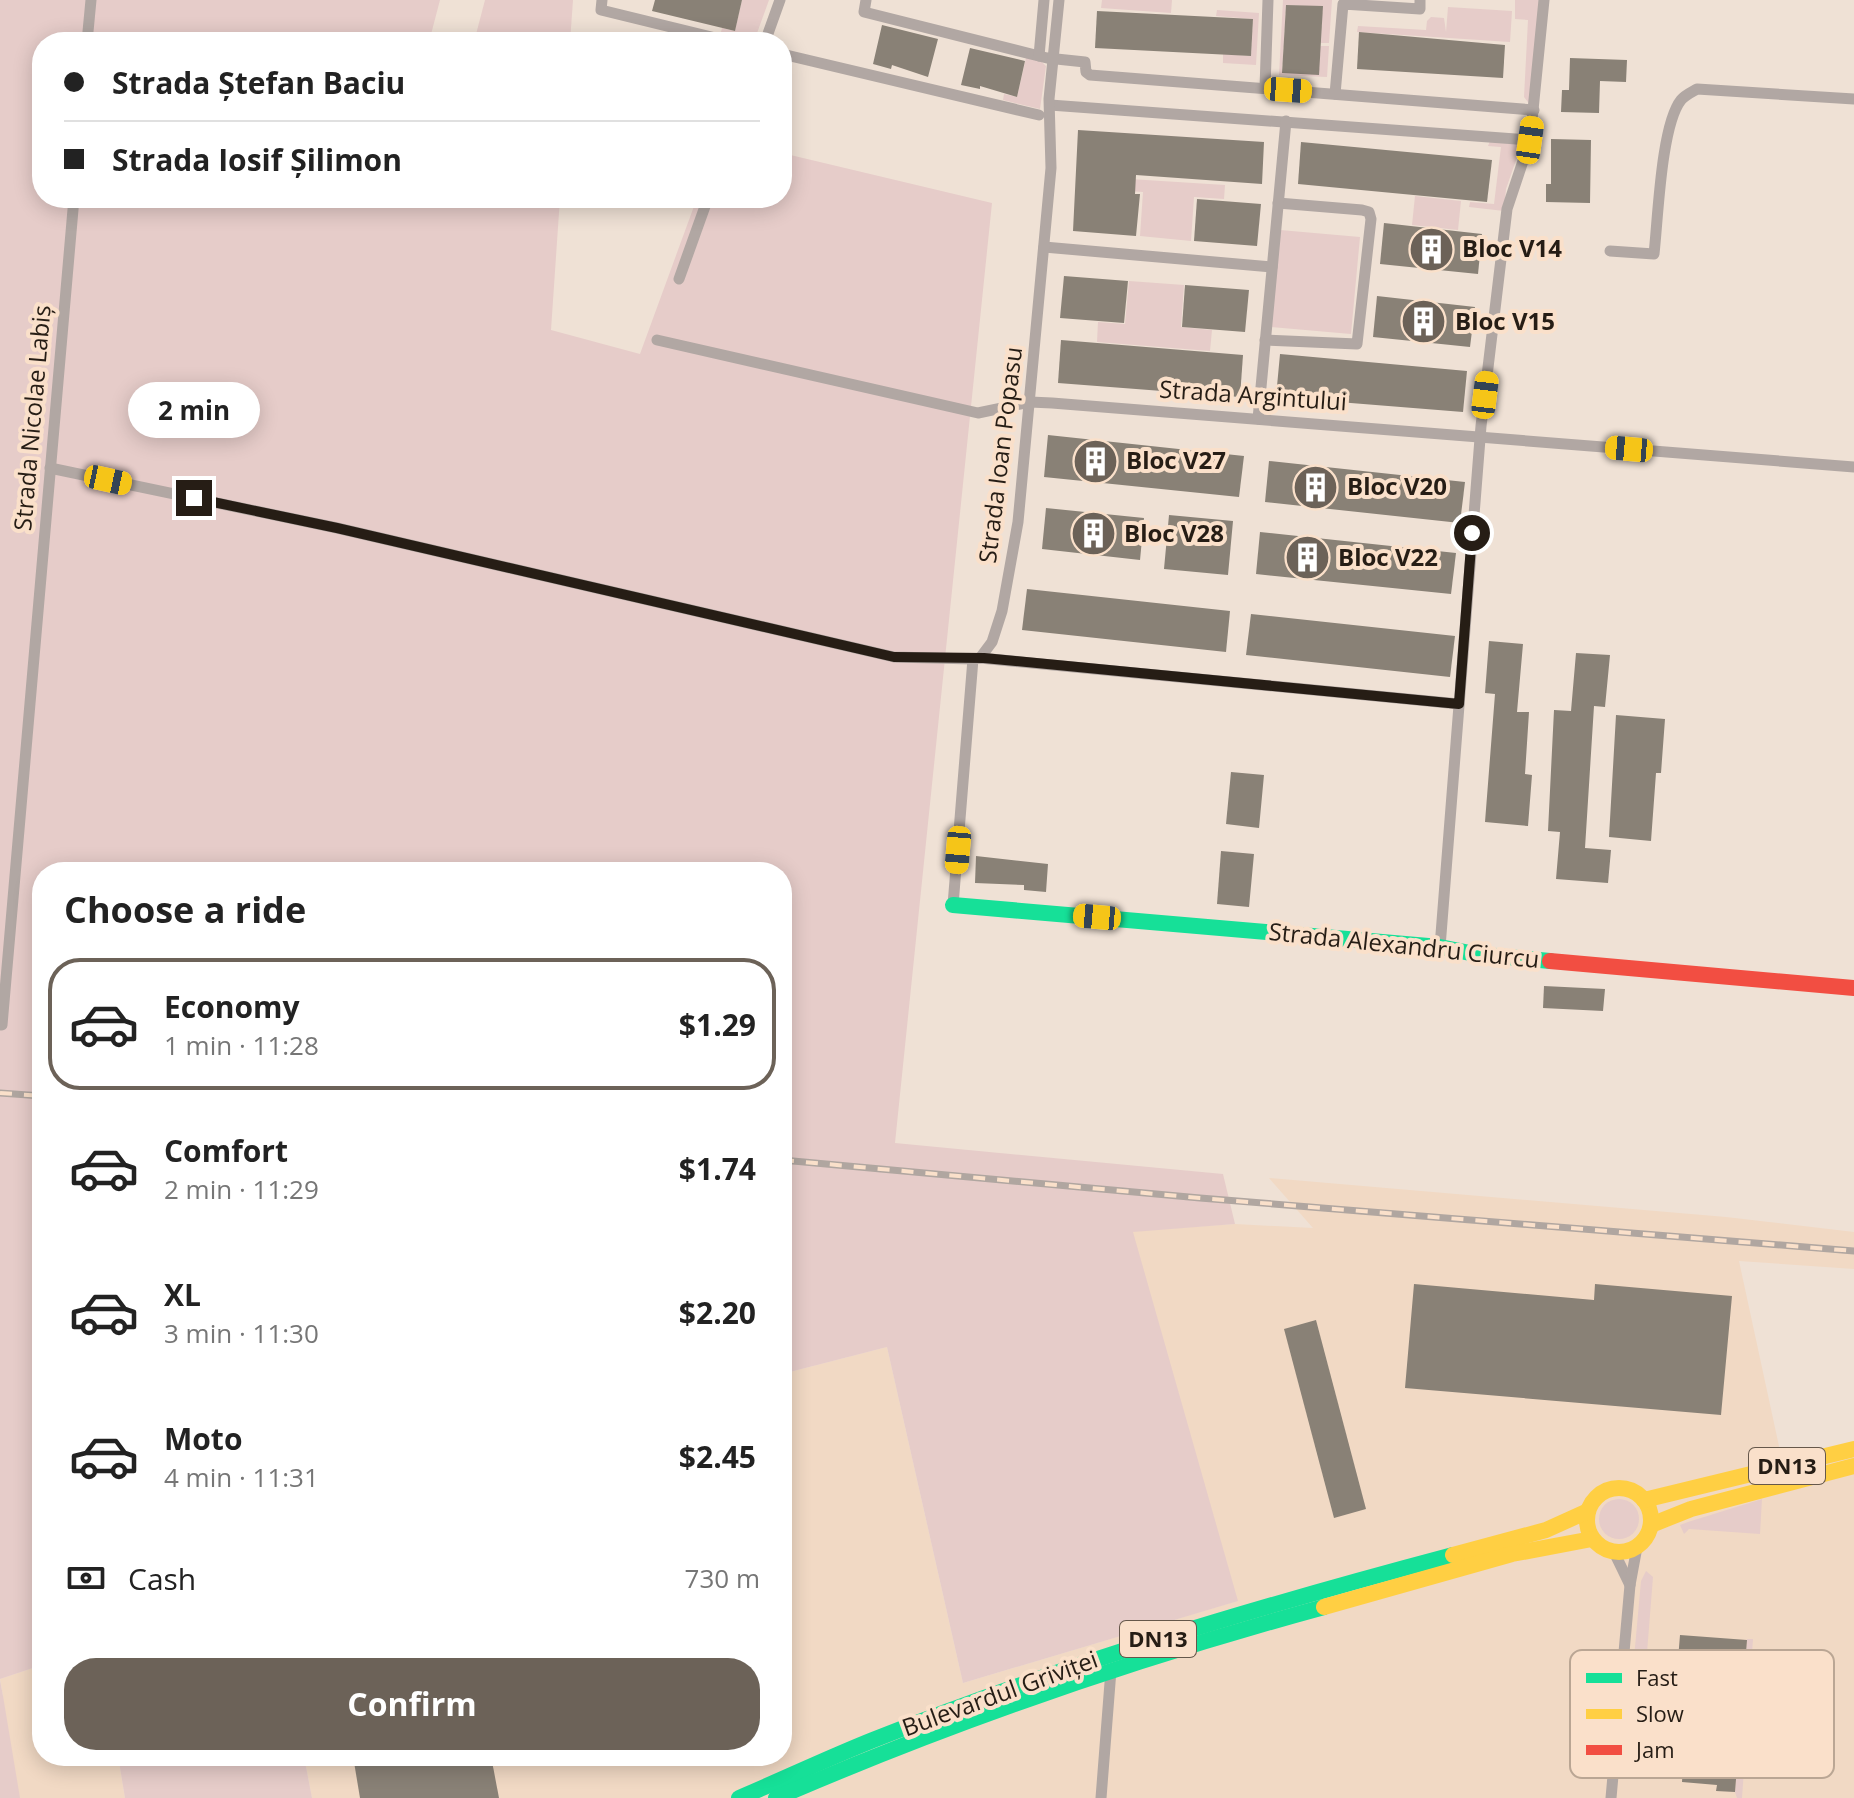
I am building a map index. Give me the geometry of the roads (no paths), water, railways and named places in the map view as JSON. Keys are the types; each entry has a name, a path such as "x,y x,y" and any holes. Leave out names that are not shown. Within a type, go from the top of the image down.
{"main road":[{"name":"Strada Alexandru Ciurcu","path":"953,905 1440,947 1475,954 1854,988"},
{"name":"DN13","path":"1588,1511 1595,1498 1615,1488 1629,1489 1644,1500 1854,1449"},
{"name":"DN13","path":"1651,1525 1691,1509 1854,1466"},
{"path":"1588,1511 1587,1523 1592,1539 1614,1552 1637,1547 1645,1539 1651,1525 1650,1512 1644,1500"},
{"name":"Bulevardul Griviței","path":"739,1798 886,1735 1096,1659 1313,1592 1546,1530 1588,1511"},
{"name":"Bulevardul Griviței","path":"776,1798 932,1733 1111,1670 1326,1604 1504,1557 1592,1539"}],"street":[{"path":"88,32 91,0"},
{"path":"602,0 601,10 691,32"},
{"path":"769,32 780,0"},
{"path":"866,0 864,12 1039,56 1085,62 1086,72 1090,75 1534,110"},
{"path":"1039,56 1044,0"},
{"name":"Strada Ioan Popasu","path":"953,905 977,659 992,642 1002,611 1018,522 1051,168 1050,105 1059,0"},
{"path":"1265,88 1268,0"},
{"path":"1335,94 1343,4 1420,9 1420,0"},
{"path":"1440,947 1481,436 1507,209 1530,140 1544,0"},
{"path":"792,56 1039,115"},
{"path":"1610,251 1654,254 1667,140 1673,115 1682,99 1697,89 1854,99"},
{"path":"1050,105 1530,140"},
{"path":"1258,419 1286,121"},
{"path":"1265,340 1357,344 1370,234 1369,212 1278,203"},
{"name":"Strada Nicolae Labiș","path":"1,1025 73,208"},
{"path":"679,279 704,208"},
{"path":"1044,247 1272,267"},
{"name":"Strada Argintului","path":"657,340 978,413 1030,402 1854,467"},
{"path":"50,468 337,528 894,657 977,659 1459,704"},
{"path":"1624,1650 1637,1547"},
{"path":"1614,1552 1630,1585"},
{"path":"1101,1798 1111,1670"},
{"path":"1611,1798 1613,1778"}],"railway":[{"path":"0,1093 32,1095"},
{"path":"792,1161 1200,1198 1854,1251"}],"place":[{"name":"Bloc V14","path":"1431,249"},
{"name":"Bloc V15","path":"1424,322"},
{"name":"Bloc V27","path":"1095,461"},
{"name":"Bloc V20","path":"1316,487"},
{"name":"Bloc V28","path":"1093,534"},
{"name":"Bloc V22","path":"1307,558"}]}
